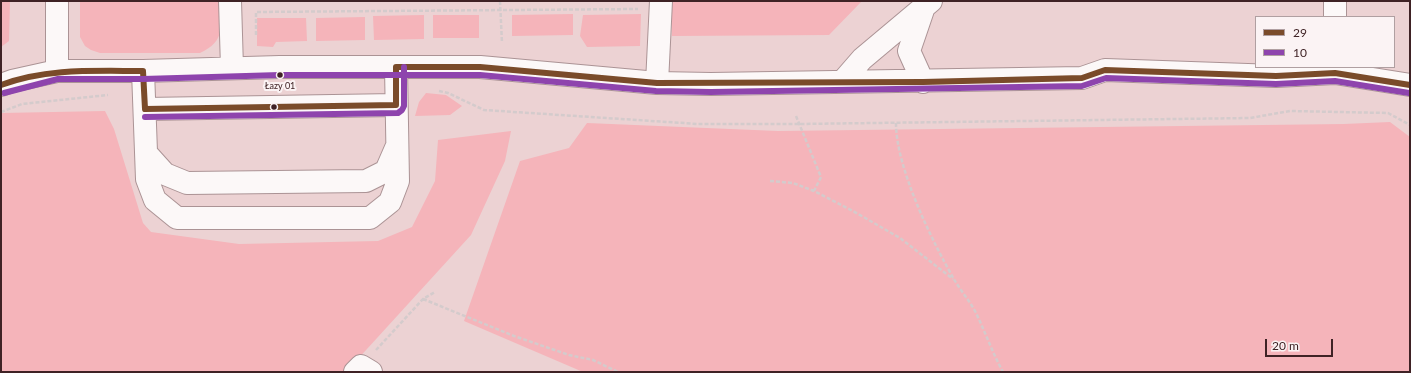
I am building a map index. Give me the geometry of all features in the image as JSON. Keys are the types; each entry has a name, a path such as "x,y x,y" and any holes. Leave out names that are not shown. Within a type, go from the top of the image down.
{"street":[{"path":"57,1 57,71"},
{"path":"230,1 232,68"},
{"path":"1335,1 1335,16"},
{"path":"842,82 862,59 928,4"},
{"path":"923,82 909,51 928,4"},
{"path":"657,83 661,5"},
{"path":"143,72 147,179 155,200 177,218 370,218 390,202 398,182 396,67"},
{"path":"1,85 12,81 57,71 143,72 232,68 396,67 480,67 657,83 923,82 1082,78 1105,70 1276,76 1335,70 1410,85"},
{"path":"144,109 396,105"},
{"path":"147,154 165,174 187,182 366,181 386,171 398,145"}],"path":[{"path":"500,1 502,43"},
{"path":"256,41 256,12 500,10 661,5"},
{"path":"434,90 448,93 484,110 698,124 1250,118 1290,111 1388,113 1410,125"},
{"path":"1,112 22,104 110,95"},
{"path":"796,116 821,177 814,191"},
{"path":"896,123 902,163 926,223 955,281 974,310 1003,372"},
{"path":"770,181 793,183 814,191 900,238 955,281"},
{"path":"362,370 423,299 435,292"},
{"path":"423,299 537,345 593,360 618,372"},
{"path":"999,372 1000,366"}],"shaded area":[{"path":"1,1 10,1 9,41 1,47"},
{"path":"80,1 221,1 220,32 214,43 200,53 100,53 85,46 80,37"},
{"path":"672,1 862,1 829,35 672,36"},
{"path":"573,14 573,35 512,36 512,15"},
{"path":"641,14 640,46 587,47 580,36 583,15"},
{"path":"424,15 424,39 374,40 373,16"},
{"path":"433,15 479,15 479,38 433,38"},
{"path":"365,17 365,40 316,41 316,18"},
{"path":"257,18 306,18 307,41 276,42 273,47 257,46"},
{"path":"426,93 446,95 462,106 450,115 415,116 419,102"},
{"path":"105,111 114,129 143,223 151,232 239,244 378,241 412,227 435,181 438,140 511,131 505,161 471,235 346,372 1,372 1,113"},
{"path":"1390,122 1410,137 1410,372 583,372 464,321 520,161 569,148 587,123 778,131 1344,124"}],"transit line":[{"name":"29","path":"396,105 396,67 480,67 657,83 923,82 1082,78 1105,70 1276,76 1335,73 1410,85"},
{"name":"10","path":"145,117 398,113 404,106 404,67"},
{"name":"29","path":"1,85 53,73 143,71 145,109"},
{"name":"10","path":"4,93 58,79 143,79 280,75 480,75 656,91 711,92 1082,86 1106,78 1276,84 1335,81 1409,93"},
{"name":"29","path":"145,109 396,105"}],"place":[{"name":"Łazy 01","path":"280,75"}]}
